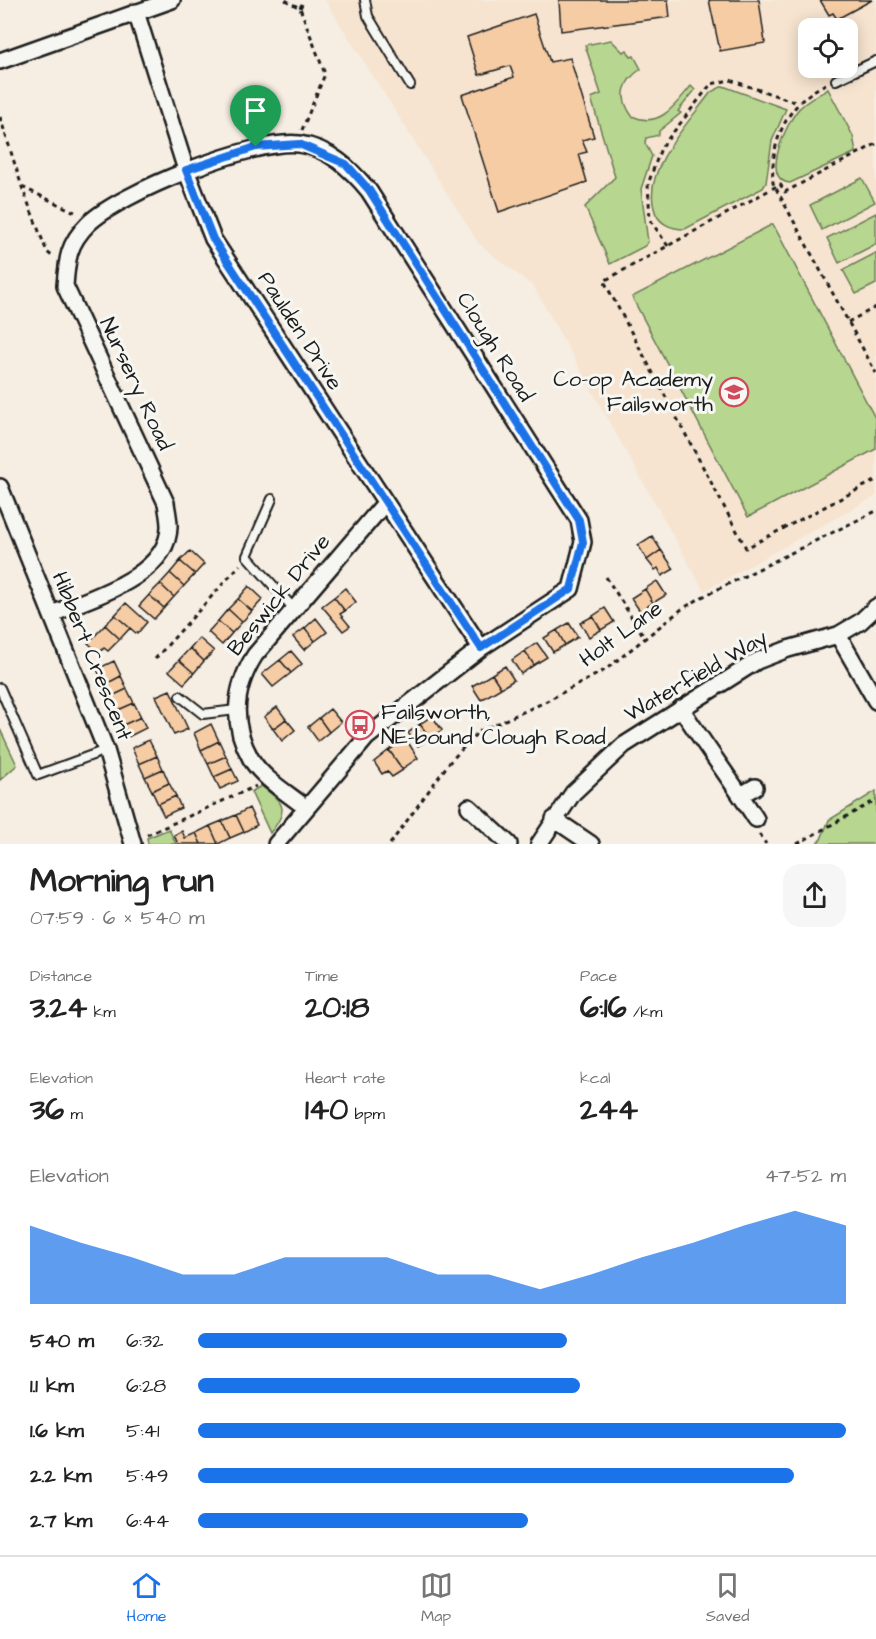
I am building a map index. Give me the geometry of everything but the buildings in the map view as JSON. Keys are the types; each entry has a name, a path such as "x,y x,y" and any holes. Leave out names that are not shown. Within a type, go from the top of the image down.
{"street":[{"path":"0,61 172,0"},
{"name":"Paulden Drive","path":"136,12 186,170 213,239 481,648"},
{"name":"Clough Road","path":"186,170 256,147 299,144 346,164 369,190 579,520 583,542 571,589 481,648 368,737 276,844"},
{"name":"Nursery Road","path":"52,614 136,579 151,564 165,543 170,527 166,503 65,286 67,254 88,224 113,207 186,170"},
{"name":"Hibbert Crescent","path":"0,487 106,750 133,843"},
{"name":"Beswick Drive","path":"306,808 252,759 240,732 236,710 242,677 294,609 385,503"},
{"name":"Waterfield Way","path":"539,844 573,793 624,745 757,661 838,634 860,622 876,607"},
{"path":"838,634 876,701"},
{"path":"681,708 756,819"},
{"path":"741,795 755,787"},
{"path":"469,807 509,844"},
{"path":"554,819 591,844"}],"lane":[{"path":"365,0 368,16 410,85"},
{"path":"836,80 876,61"},
{"path":"272,499 247,556 294,609"},
{"path":"0,688 38,775 106,750"},
{"path":"180,696 203,714 236,710"}],"path":[{"path":"285,0 300,9 325,74 299,144"},
{"path":"300,9 304,0"},
{"path":"668,246 650,220 648,184 660,148 711,84 730,80 798,103"},
{"path":"836,80 819,87 798,103 778,136 772,166 775,187 876,374"},
{"path":"0,117 22,187 47,252 66,268"},
{"path":"876,144 785,192 780,184 604,281 746,548 876,480"},
{"path":"22,187 72,208 88,224"},
{"path":"848,322 876,307"},
{"name":"Holt Lane","path":"390,844 448,763 478,732 543,703 604,670 702,597 876,511"},
{"path":"154,659 247,556"},
{"path":"606,577 645,638"},
{"path":"133,843 249,789"},
{"path":"798,844 876,800"}],"shaded area":[{"name":"Co-op Academy Failsworth","path":"325,0 876,0 876,496 704,591 534,287 479,244"}],"green space":[{"path":"611,40 623,52 627,50 631,57 634,56 641,69 630,79 624,90 625,102 632,116 642,119 659,117 673,107 691,86 695,90 678,111 681,113 659,131 659,135 646,138 645,143 652,156 641,189 648,242 645,246 610,264 585,207 615,177 591,98 601,94 585,45"},
{"path":"723,86 786,109 772,141 766,183 763,188 685,229 674,228 658,218 654,208 652,193 655,178 661,162 680,132 711,92"},
{"path":"828,89 853,136 856,152 790,183 781,180 776,163 778,151 792,118 807,101"},
{"path":"862,178 875,202 822,230 810,205"},
{"path":"876,213 876,244 839,263 827,238"},
{"path":"773,224 876,420 876,449 748,517 632,297"},
{"path":"876,253 876,284 856,294 843,270"},
{"path":"0,729 17,765 0,780"},
{"path":"261,786 275,797 282,807 280,818 270,833 251,792"},
{"path":"876,791 876,844 816,844 821,839 829,820"},
{"path":"169,829 176,844 148,844 147,838"}],"place":[{"name":"Co-op Academy Failsworth","path":"734,392"},
{"name":"Failsworth, NE-bound Clough Road","path":"360,725"}],"route":[{"path":"299,144 325,153 346,164 369,190 579,520 583,542 571,589 481,648 213,239 186,170 256,147 299,144"}]}
